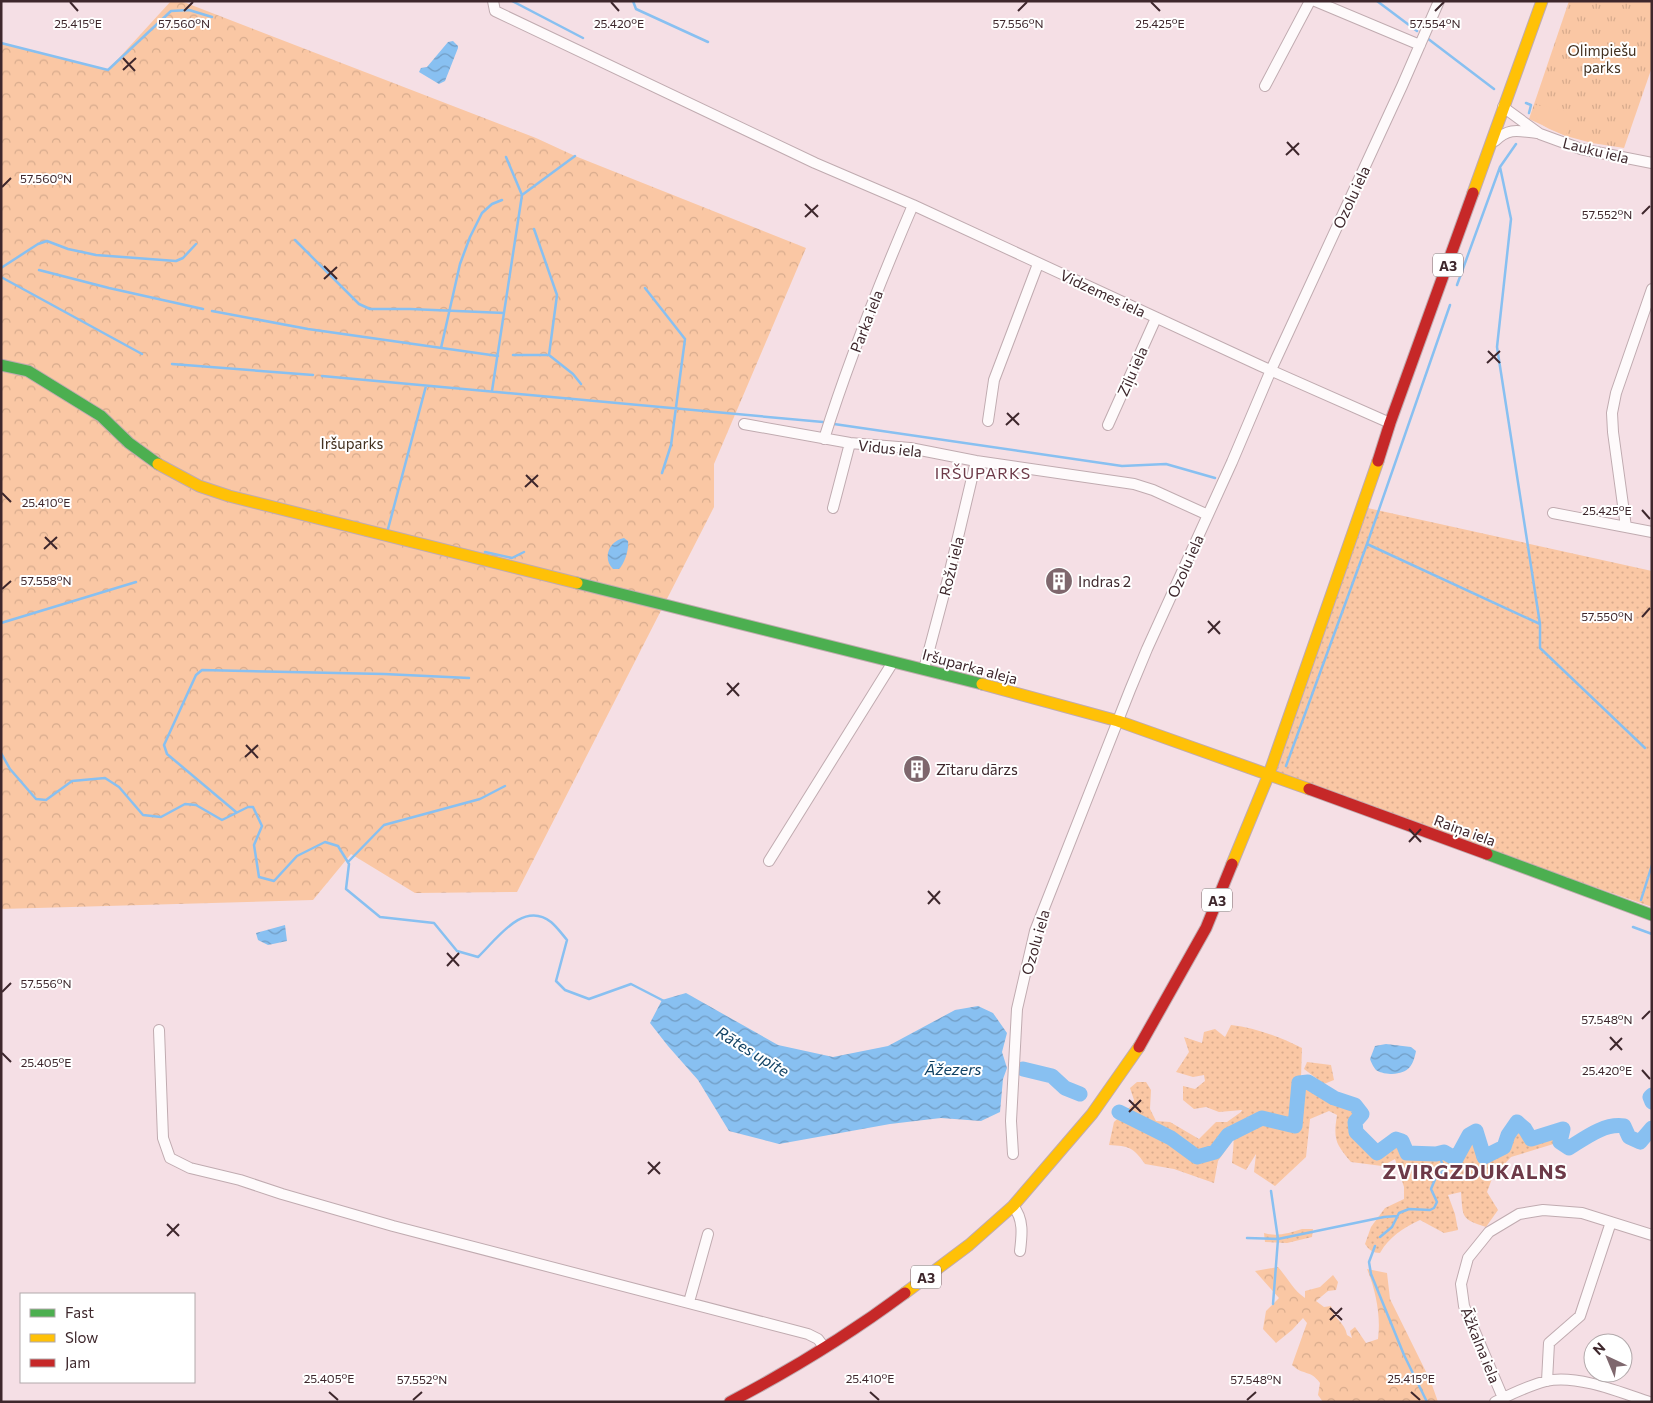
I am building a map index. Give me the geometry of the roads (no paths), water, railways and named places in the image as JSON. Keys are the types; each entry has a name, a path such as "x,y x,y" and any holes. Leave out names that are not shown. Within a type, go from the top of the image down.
{"main road":[{"name":"A3","path":"730,1402 777,1377 878,1313 969,1244 1013,1206 1092,1114 1140,1047 1206,928 1269,774 1363,507 1390,423 1542,1"},
{"name":"Iršuparka aleja","path":"1,365 28,371 100,416 129,443 164,468 199,486 229,496 1058,704 1118,722 1269,774"},
{"name":"Raiņa iela","path":"1269,774 1652,915"}],"street":[{"name":"Vidzemes iela","path":"493,1 495,11 815,163 912,205 1156,318 1390,423"},
{"path":"1265,86 1310,1"},
{"path":"1315,1 1420,45"},
{"name":"Ozolu iela","path":"1013,1154 1011,1121 1018,1009 1035,931 1147,649 1232,462 1271,370 1439,1"},
{"path":"1503,107 1540,134"},
{"path":"1490,147 1502,134 1507,132 1518,131 1540,134"},
{"name":"Lauku iela","path":"1540,134 1581,149 1652,163"},
{"name":"Parka iela","path":"824,439 843,379 912,205"},
{"path":"988,421 994,380 1038,264"},
{"path":"1626,527 1612,413 1616,393 1652,289"},
{"name":"Zīļu iela","path":"1108,425 1156,318"},
{"name":"Vidus iela","path":"744,424 824,439 910,448 976,461 1134,484 1153,490 1208,515"},
{"path":"833,508 850,443"},
{"name":"Rožu iela","path":"924,669 976,461"},
{"path":"1553,513 1652,532"},
{"path":"769,861 893,662"},
{"path":"159,1030 163,1138 170,1158 190,1168 240,1180 393,1226 808,1334 818,1339 824,1347"},
{"path":"1013,1206 1018,1212 1022,1230 1020,1251"},
{"name":"Āžkalna iela","path":"1499,1400 1464,1306 1461,1284 1468,1258 1489,1232 1519,1214 1543,1210 1582,1213 1652,1235"},
{"path":"1547,1381 1549,1343 1580,1316 1611,1222"},
{"path":"689,1302 708,1234"},
{"path":"1499,1400 1547,1381 1562,1380 1610,1388 1649,1402"}],"water":[{"path":"453,41 458,48 445,81 439,84 419,72 421,68 427,67 448,42"},
{"path":"624,538 628,541 626,556 619,569 613,569 608,560 609,550 614,543"},
{"path":"285,925 287,941 268,945 258,940 256,933"},
{"name":"Āžezers","path":"686,993 778,1045 833,1057 888,1046 955,1010 978,1006 993,1013 1007,1033 1002,1052 1007,1068 1003,1079 1000,1112 981,1121 941,1118 890,1124 779,1144 729,1131 698,1080 650,1023 662,1000"},
{"path":"1386,1044 1411,1047 1416,1051 1412,1065 1402,1072 1392,1074 1376,1070 1370,1059 1375,1046"}],"waterway":[{"path":"512,1 583,38"},
{"path":"633,1 636,9 708,42"},
{"path":"1377,1 1417,31"},
{"path":"1,43 108,70 171,11 189,10 212,17"},
{"path":"1427,38 1494,89"},
{"path":"1526,103 1531,105 1529,113"},
{"path":"1457,285 1500,167 1516,144"},
{"path":"492,391 522,195 575,156"},
{"path":"506,157 522,195"},
{"path":"1500,167 1511,219 1497,347 1540,624 1540,648 1645,748"},
{"path":"441,348 460,264 470,237 482,213 492,204 502,200"},
{"path":"534,229 557,295 549,355"},
{"path":"295,240 359,304 370,309 504,313"},
{"path":"1,268 38,244 47,241 68,249 96,255 176,261 183,258 196,244"},
{"path":"39,270 203,309"},
{"path":"1,277 142,354"},
{"path":"645,288 685,339 671,445 662,473"},
{"path":"1286,766 1367,544 1450,305"},
{"path":"212,311 308,329 498,356"},
{"path":"513,355 549,355 573,374 581,384"},
{"path":"172,364 313,375"},
{"path":"322,376 823,422"},
{"path":"388,529 426,386"},
{"path":"834,424 1122,466 1166,464 1215,478"},
{"path":"1367,544 1540,624"},
{"path":"485,552 512,558 524,552"},
{"path":"1,623 136,582"},
{"path":"236,812 167,754 164,745 196,675 202,670 469,678"},
{"name":"Rātes upīte","path":"1,753 10,769 36,799 46,800 72,781 105,778 119,787 143,815 161,817 185,804 196,805 222,820 248,807 253,807 262,826 254,845 259,877 274,881 297,856 325,842 338,846 349,864 346,889 380,917 434,923 457,951 478,957 511,925 530,916 541,916 551,922 567,940 556,981 565,990 589,999 631,984 664,1001"},
{"path":"348,862 384,825 480,799 505,786"},
{"path":"1641,900 1652,865"},
{"path":"1633,927 1652,934"},
{"name":"Rātes upīte","path":"1023,1069 1052,1076 1065,1088 1080,1094"},
{"name":"Rātes upīte","path":"1119,1112 1171,1138 1197,1157 1215,1152 1228,1135 1262,1118 1295,1126 1299,1083 1308,1082 1334,1098 1355,1105 1362,1114 1355,1122 1356,1132 1377,1153 1396,1139 1402,1141 1407,1153 1436,1154 1444,1152 1456,1159 1469,1135 1476,1131 1484,1157 1504,1147 1508,1135 1517,1122 1525,1129 1531,1139 1563,1129 1560,1142 1569,1148 1595,1132 1609,1127 1624,1126 1629,1137 1640,1142 1652,1128"},
{"name":"Rātes upīte","path":"1652,1095 1650,1097 1652,1102"},
{"path":"1380,1237 1392,1227 1399,1213 1409,1209 1430,1210 1434,1208 1437,1202 1431,1189 1436,1177 1444,1170 1441,1160 1436,1154"},
{"path":"1271,1191 1278,1239 1273,1304"},
{"path":"1247,1238 1278,1239 1397,1216"},
{"path":"1375,1246 1369,1262 1371,1274 1404,1355 1427,1402"}],"place":[{"name":"Indras 2","path":"1059,581"},
{"name":"Zītaru dārzs","path":"917,769"}],"district":[{"name":"IRŠUPARKS","path":"983,472"},
{"name":"ZVIRGZDUKALNS","path":"1475,1171"}],"park label":[{"name":"Olimpiešu parks","path":"1602,58"},
{"name":"Iršuparks","path":"352,443"}]}
